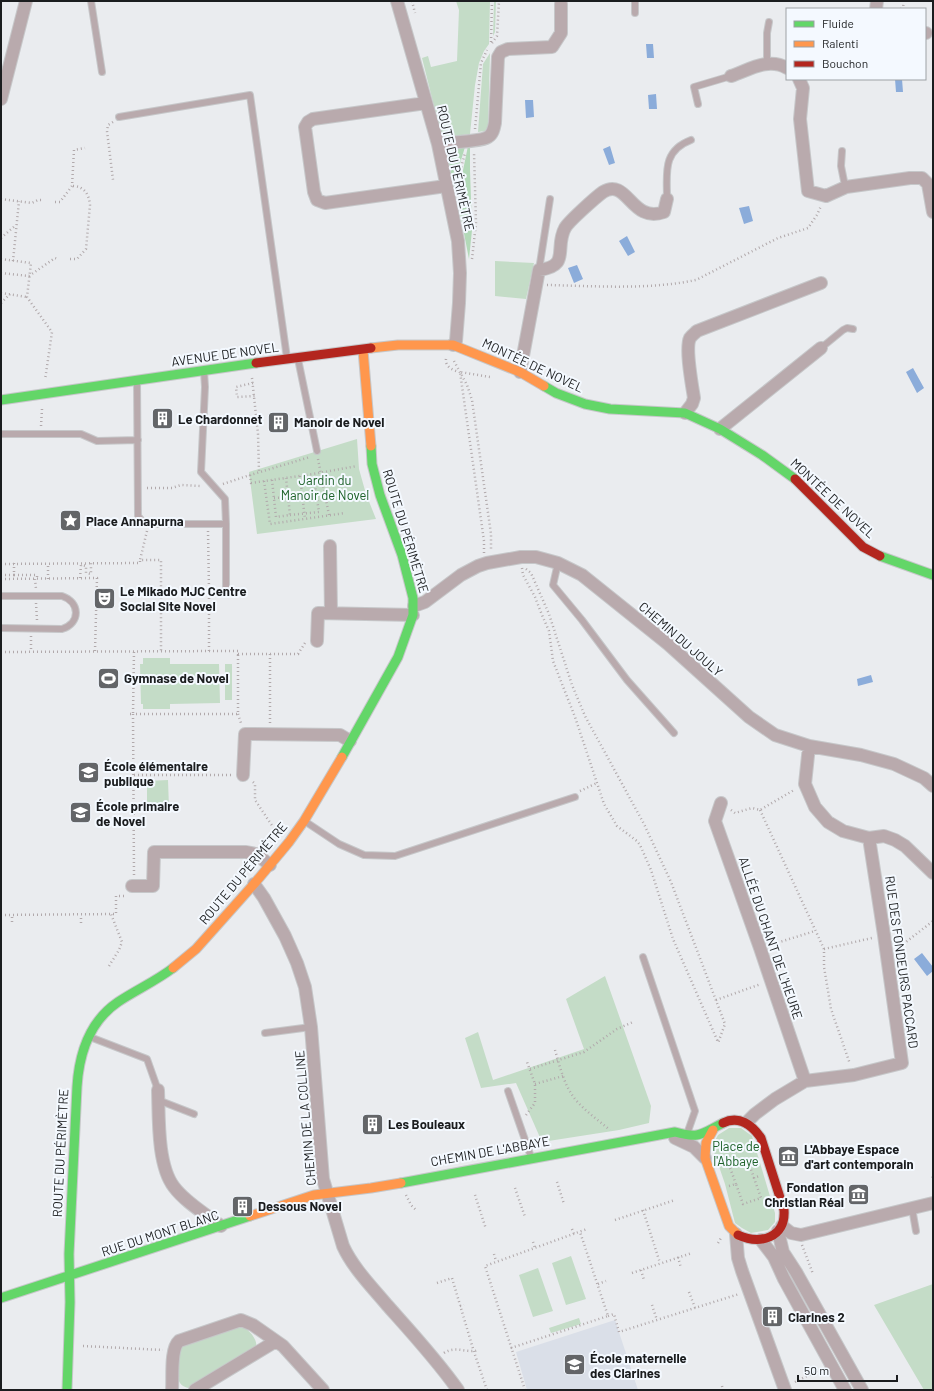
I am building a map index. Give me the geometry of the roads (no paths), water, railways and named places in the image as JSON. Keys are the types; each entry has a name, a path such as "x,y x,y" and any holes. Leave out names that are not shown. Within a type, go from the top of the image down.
{"street":[{"path":"1,99 26,1"},
{"name":"ROUTE DU PÉRIMÈTRE","path":"397,1 438,144 459,251 457,338 453,345"},
{"path":"438,144 468,141 490,135 494,128 498,58 501,52 508,49 552,47 561,33 561,4"},
{"path":"731,76 767,63 780,64 786,67"},
{"path":"799,80 803,88 800,118 808,191 826,196 845,184 922,178 928,184 932,193 933,212"},
{"path":"426,104 313,119 308,122 305,127 314,192 317,200 325,203 446,186"},
{"path":"520,372 539,270 554,266 558,261 562,236 565,228 570,222 603,192 611,190 618,190 624,193 642,211 649,214 656,215 664,212 667,199"},
{"path":"686,414 694,398 688,347 690,338 697,331 821,283"},
{"name":"AVENUE DE NOVEL","path":"1,400 204,370 398,345 453,345"},
{"name":"MONTÉE DE NOVEL","path":"453,345 520,372 556,393 597,407 686,414 720,429 762,455 795,479 863,547 882,557 933,575"},
{"path":"720,429 821,348"},
{"name":"ROUTE DU PÉRIMÈTRE","path":"67,1390 70,1276 69,1254 78,1070 80,1059 89,1036 101,1018 117,1003 169,971 196,949 289,842 304,821 398,657 414,611 405,566 380,495 372,464 363,350"},
{"path":"330,546 331,613"},
{"name":"CHEMIN DU JOULY","path":"414,611 461,575 478,566 520,557 536,557 558,563 582,575 668,644 749,717 775,735 809,746 860,754 894,764 924,778 933,786"},
{"path":"317,641 318,613 414,611"},
{"path":"243,775 245,734 340,736 350,741"},
{"path":"809,746 805,784 815,807 828,822 843,832 869,838 884,836 895,840 905,846 933,873"},
{"name":"ALLÉE DU CHANT DE L'HEURE","path":"721,803 715,821 805,1081"},
{"name":"RUE DES FONDEURS PACCARD","path":"747,1122 775,1099 805,1081 854,1075 902,1063 888,956 869,838"},
{"path":"133,886 153,886 154,852 246,852 256,854 270,865"},
{"name":"CHEMIN DE LA COLLINE","path":"254,884 270,909 297,964 308,1001 322,1168 327,1193 343,1246 352,1261 378,1294 443,1368 458,1390"},
{"path":"158,1095 164,1168 167,1175 179,1193 222,1226"},
{"name":"CHEMIN DE L'ABBAYE","path":"736,1234 729,1226 705,1158 704,1148 706,1139 719,1125 733,1120 747,1122"},
{"path":"747,1122 754,1128 761,1138 784,1210 784,1220 780,1228 770,1237 761,1240 750,1240 736,1234 738,1258 784,1389"},
{"name":"CHEMIN DE L'ABBAYE","path":"327,1193 371,1188 675,1132 698,1135 713,1130"},
{"name":"CHEMIN DE L'ABBAYE","path":"658,1136 678,1138 694,1146 705,1158"},
{"name":"RUE DU MONT BLANC","path":"1,1298 314,1195 327,1193"},
{"path":"780,1228 791,1233 801,1235 933,1203"},
{"path":"780,1228 783,1252 796,1272 862,1390"},
{"path":"761,1240 774,1257 784,1279 845,1390"},
{"path":"172,1390 174,1347 179,1341 238,1320 244,1320 253,1325 283,1346 323,1390"},
{"path":"195,1390 276,1341"}],"lane":[{"path":"91,1 102,72"},
{"path":"635,1 635,13"},
{"path":"767,63 767,33 769,22"},
{"path":"698,104 694,87 731,76"},
{"path":"119,117 250,95 287,359"},
{"path":"667,199 667,172 669,159 677,148 691,140"},
{"path":"842,151 841,166 845,184"},
{"path":"539,270 550,199"},
{"path":"821,348 843,330 847,328 853,329"},
{"path":"298,358 317,451"},
{"path":"204,370 205,387 201,472 225,499 226,591"},
{"path":"138,380 138,516 141,520 148,524 226,524"},
{"path":"1,434 81,434 96,441 138,440"},
{"path":"558,563 553,585 582,620 627,680 674,733"},
{"path":"1,596 62,596 67,598 74,606 76,616 74,621 67,628 62,629 1,628"},
{"path":"304,821 339,844 364,855 395,856 575,797"},
{"path":"643,957 695,1111 686,1134"},
{"path":"265,1033 311,1027"},
{"path":"89,1036 147,1059 158,1095 194,1114"},
{"path":"508,1091 532,1158"},
{"path":"912,1208 916,1231"}],"water":[{"path":"646,44 653,44 654,58 647,58"},
{"path":"895,80 902,80 903,92 896,92"},
{"path":"656,94 657,109 649,109 648,95"},
{"path":"525,100 533,100 534,117 526,118"},
{"path":"610,146 615,163 609,165 603,149"},
{"path":"749,206 753,221 744,224 739,208"},
{"path":"627,236 635,252 628,256 619,241"},
{"path":"577,265 583,279 574,283 568,268"},
{"path":"913,368 924,388 917,393 906,372"},
{"path":"871,675 873,682 858,686 857,679"},
{"path":"922,953 933,967 933,971 927,976 914,959"}],"place":[{"name":"Le Chardonnet","path":"163,419"},
{"name":"Manoir de Novel","path":"278,422"},
{"name":"Place Annapurna","path":"71,521"},
{"name":"Le Mikado MJC Centre Social Site Novel","path":"104,598"},
{"name":"Gymnase de Novel","path":"108,678"},
{"name":"École élémentaire publique","path":"88,773"},
{"name":"École primaire de Novel","path":"81,813"},
{"name":"Les Bouleaux","path":"372,1124"},
{"name":"L'Abbaye Espace d'art contemporain","path":"789,1156"},
{"name":"Fondation Christian Réal","path":"859,1194"},
{"name":"Dessous Novel","path":"242,1206"},
{"name":"Clarines 2","path":"773,1317"},
{"name":"École maternelle des Clarines","path":"574,1365"}],"park label":[{"name":"Jardin du Manoir de Novel","path":"325,488"},
{"name":"Place de l'Abbaye","path":"736,1154"}]}
